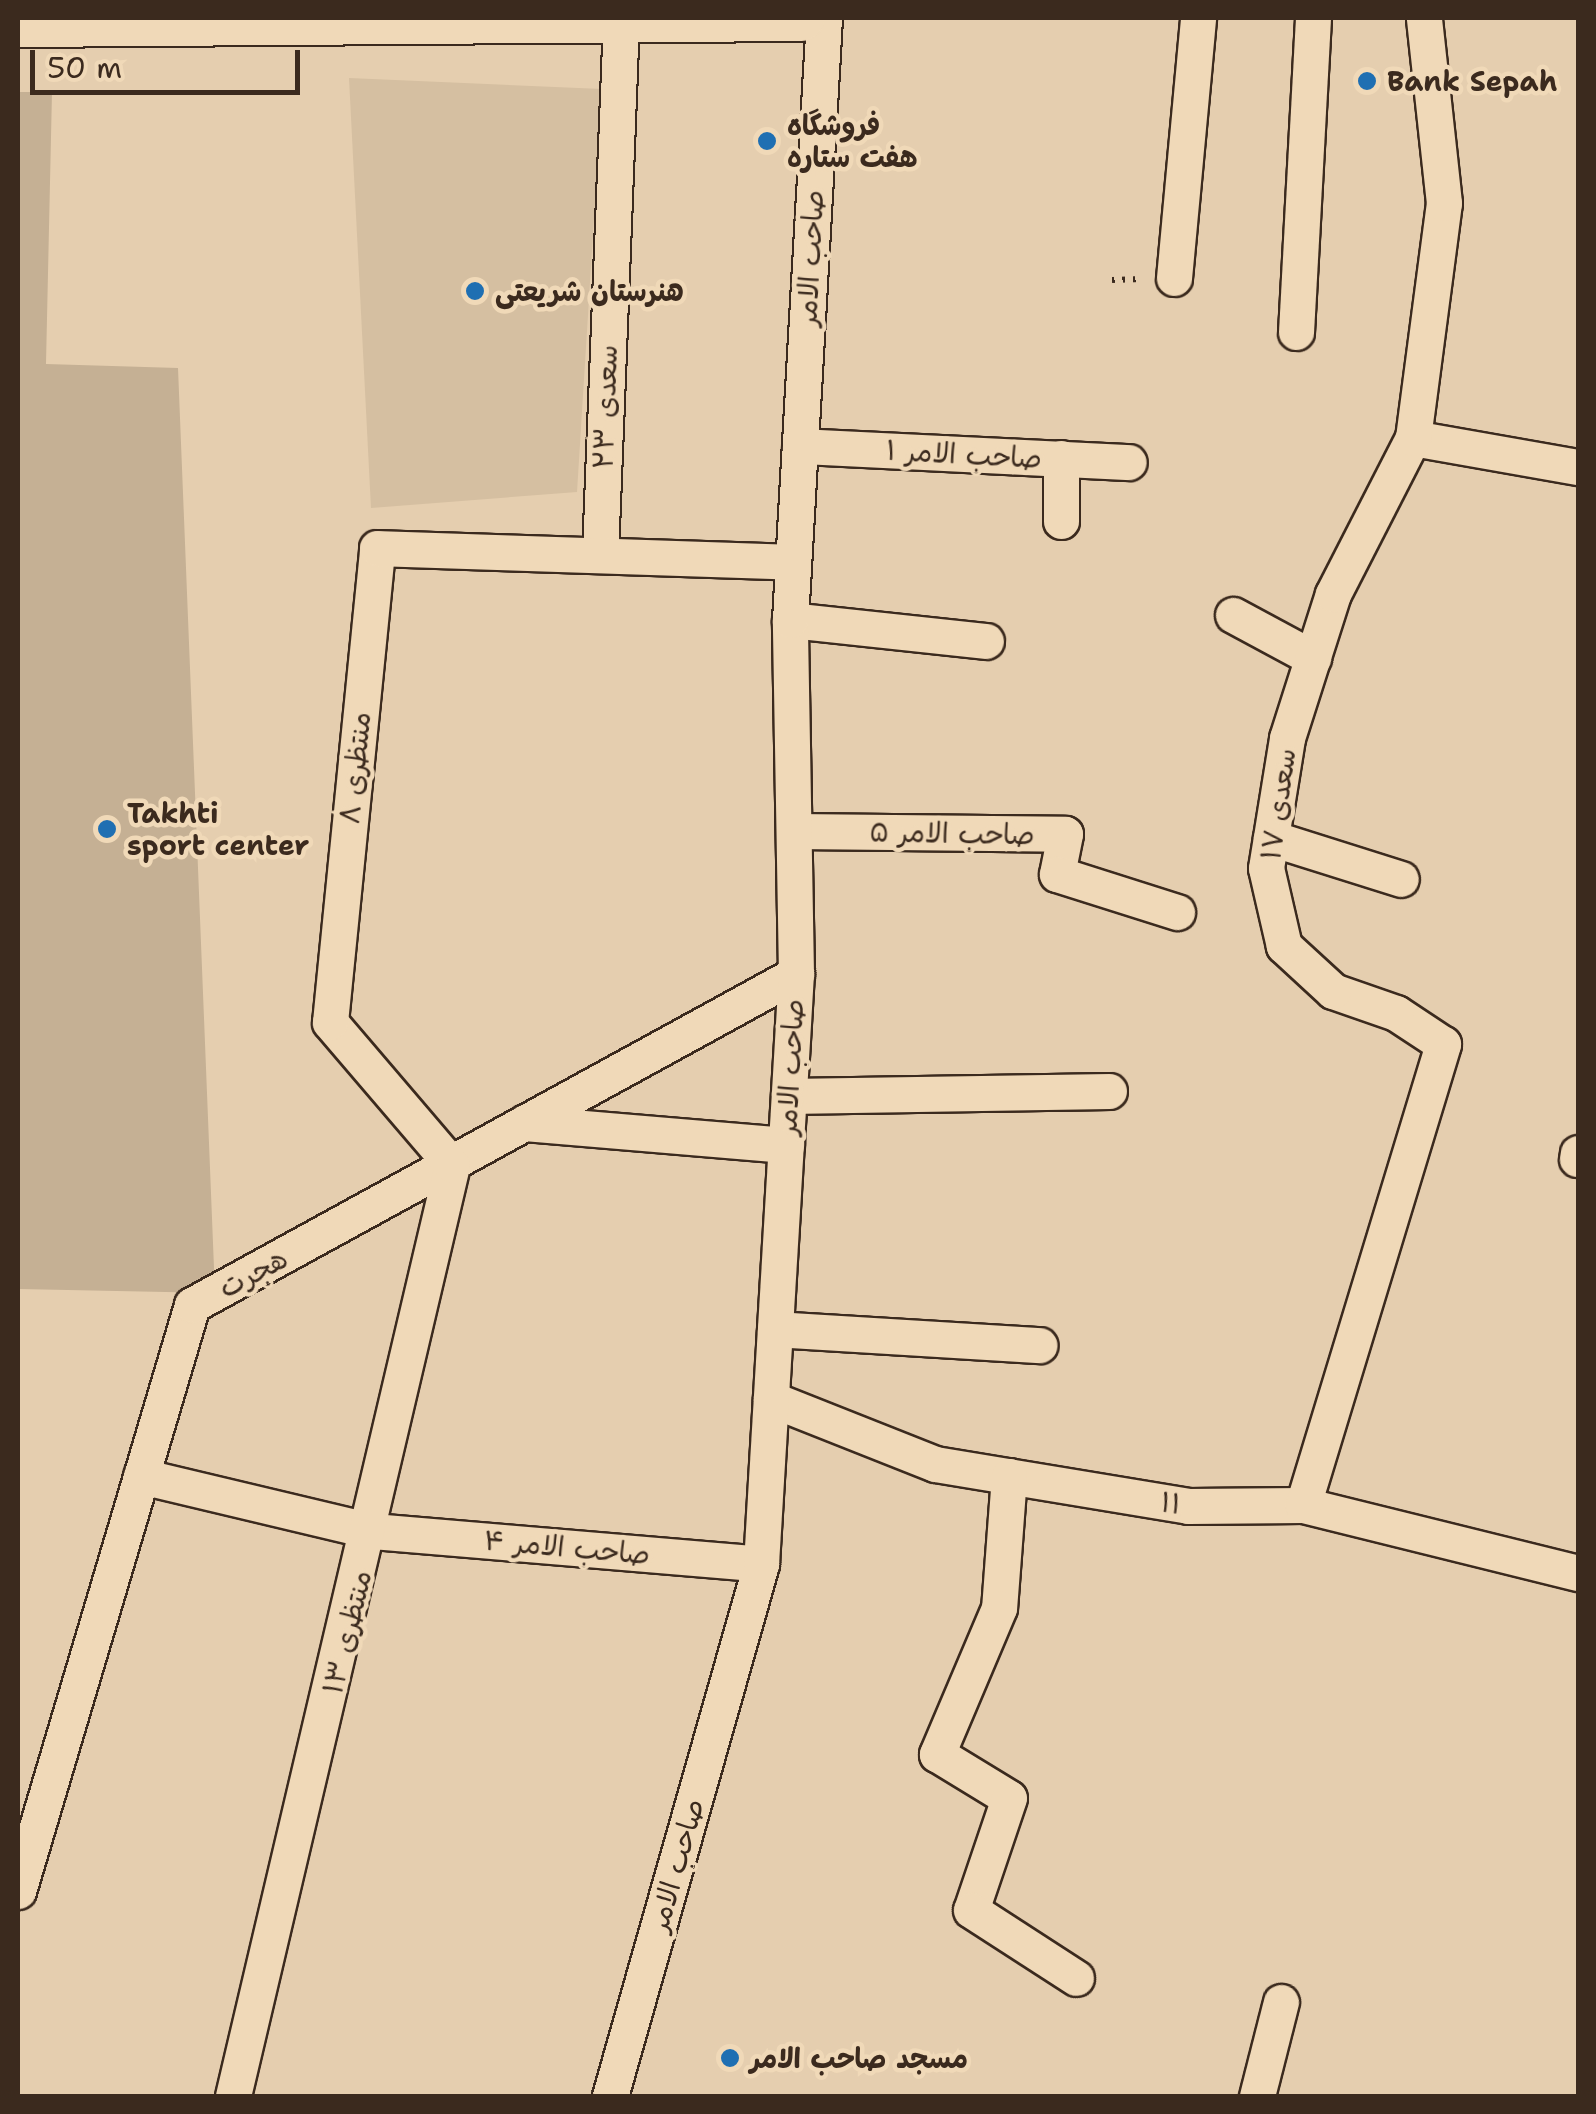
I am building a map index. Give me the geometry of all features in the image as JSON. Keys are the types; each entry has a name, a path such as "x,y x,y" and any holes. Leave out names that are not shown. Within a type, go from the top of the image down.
{"main road":[{"path":"18,24 800,18"}],"street":[{"name":"صاحب الامر","path":"610,2096 762,1564 796,974 790,620 824,18"},
{"path":"1174,278 1198,18"},
{"path":"1296,332 1313,18"},
{"name":"سعدی ۱۷","path":"1302,1505 1443,1044 1396,1013 1334,991 1284,946 1266,868 1287,738 1312,658 1334,594 1413,438 1444,203 1424,18"},
{"name":"سعدی ۲۳","path":"600,554 621,19"},
{"path":"1413,438 1578,468"},
{"name":"صاحب الامر ۱","path":"800,446 1129,462"},
{"path":"1061,458 1061,520"},
{"name":"منتظری ۸","path":"452,1165 330,1022 377,548 600,554"},
{"path":"600,554 794,562"},
{"path":"1233,615 1312,658"},
{"path":"790,620 986,641"},
{"name":"صاحب الامر ۵","path":"794,831 1064,834 1057,874 1178,912"},
{"path":"1271,838 1401,879"},
{"name":"هجرت","path":"18,1890 192,1305 796,974"},
{"path":"789,1096 1109,1092"},
{"path":"524,1123 786,1146"},
{"name":"منتظری ۱۳","path":"233,2096 372,1531 452,1165"},
{"path":"775,1329 1040,1345"},
{"name":"۱۱","path":"770,1399 935,1464 1188,1506 1302,1505 1578,1573"},
{"name":"صاحب الامر ۴","path":"141,1476 372,1531 762,1564"},
{"path":"1009,1476 999,1608 937,1754 1009,1798 971,1910 1076,1978"},
{"path":"1257,2096 1282,2002"}],"shaded area":[{"name":"هنرستان شریعتی","path":"349,78 602,89 577,492 371,508"},
{"name":"Takhti sport center","path":"18,92 52,92 46,364 178,368 215,1293 18,1289"}],"place":[{"name":"Bank Sepah","path":"1367,81"},
{"name":"فروشگاه هفت ستاره","path":"767,141"},
{"name":"هنرستان شریعتی","path":"475,291"},
{"name":"Takhti sport center","path":"107,829"},
{"name":"مسجد صاحب الامر","path":"730,2058"}]}
